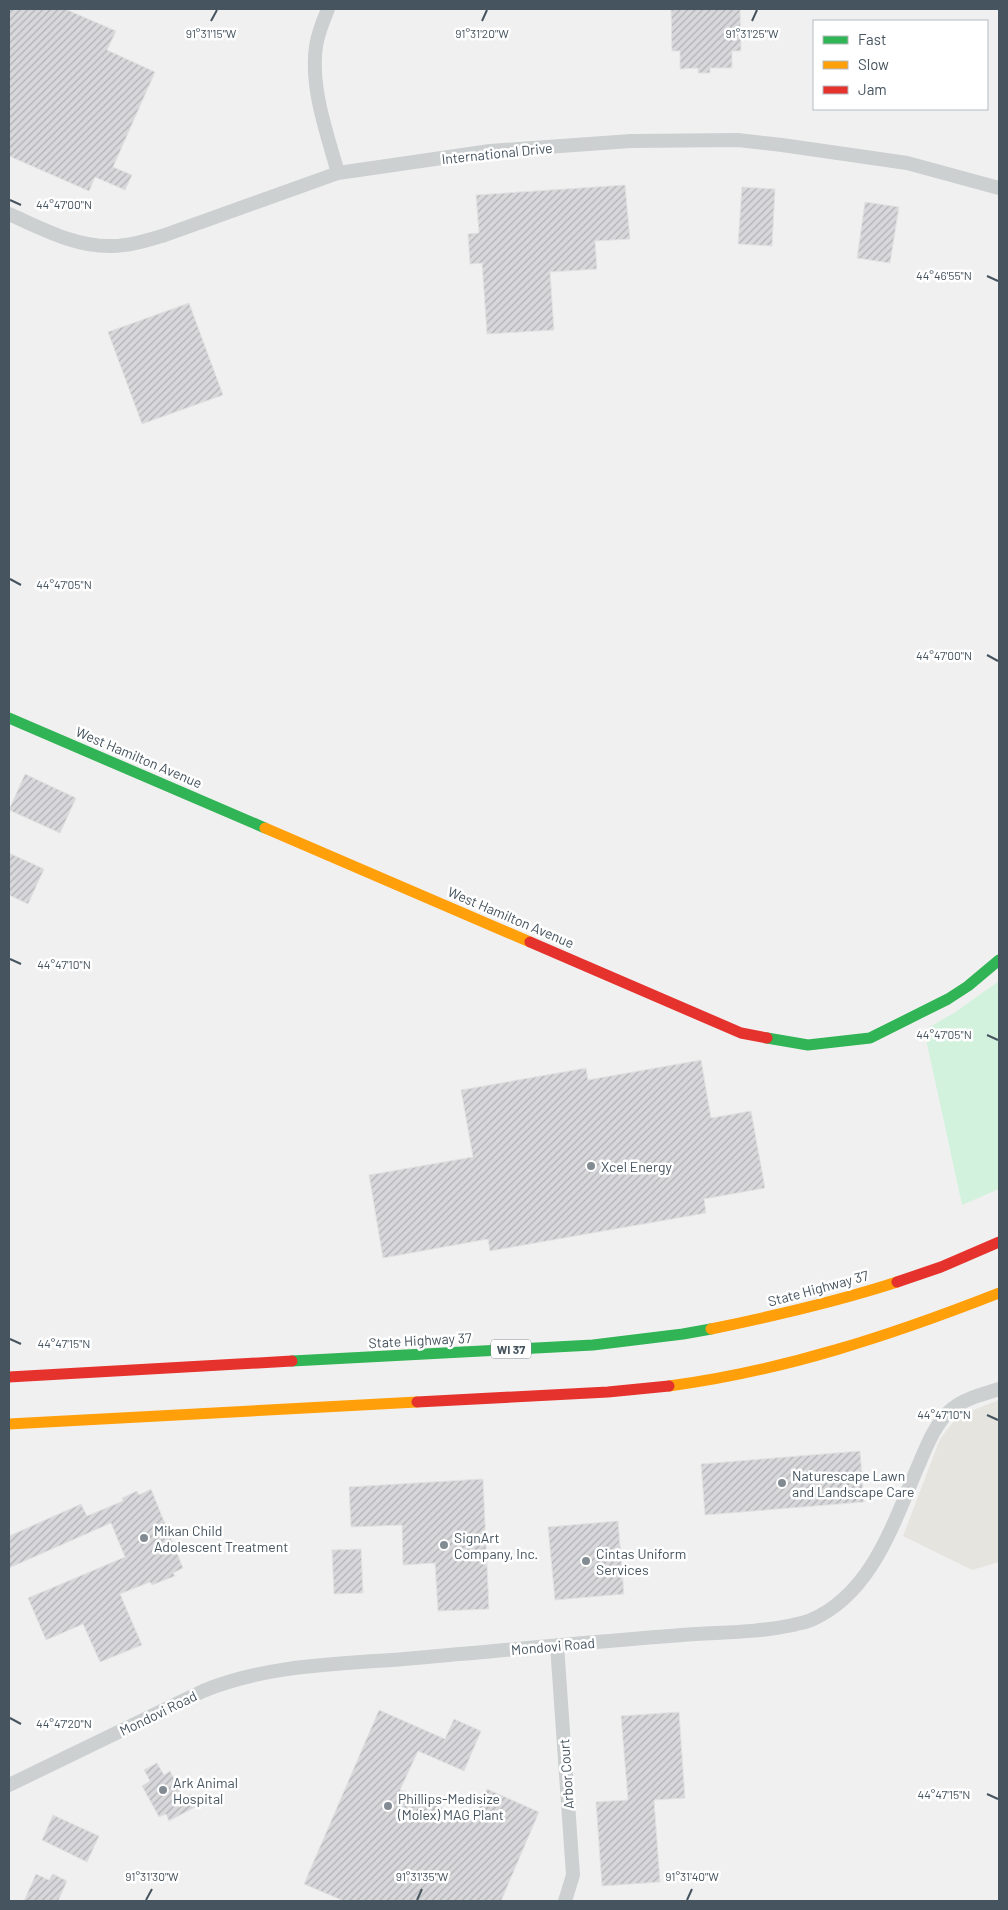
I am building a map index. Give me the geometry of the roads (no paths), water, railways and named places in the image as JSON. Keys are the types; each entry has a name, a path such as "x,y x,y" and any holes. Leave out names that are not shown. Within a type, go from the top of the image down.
{"main road":[{"name":"West Hamilton Avenue","path":"9,718 741,1033 808,1045 870,1038 948,999 968,986 999,960"},
{"name":"State Highway 37","path":"9,1378 593,1345 682,1334 770,1317 859,1294 941,1267 999,1242"},
{"path":"9,1424 608,1392 703,1381 770,1367 859,1344 938,1318 999,1293"}],"street":[{"path":"328,9 319,30 315,66 320,103 338,173"},
{"name":"International Drive","path":"9,214 62,237 83,243 113,246 144,241 165,235 338,173 490,151 631,141 738,140 907,163 999,188"},
{"name":"Mondovi Road","path":"9,1785 203,1691 233,1679 259,1673 685,1634 742,1632 780,1628 810,1621 839,1603 864,1578 885,1544 937,1427 952,1409 974,1397 999,1389"},
{"name":"Arbor Court","path":"557,1645 572,1876 565,1901"}],"place":[{"name":"Xcel Energy","path":"591,1166"},
{"name":"Naturescape Lawn and Landscape Care","path":"782,1483"},
{"name":"Mikan Child Adolescent Treatment","path":"144,1538"},
{"name":"SignArt Company, Inc.","path":"444,1545"},
{"name":"Cintas Uniform Services","path":"586,1561"},
{"name":"Ark Animal Hospital","path":"163,1790"},
{"name":"Phillips-Medisize (Molex) MAG Plant","path":"388,1806"}]}
